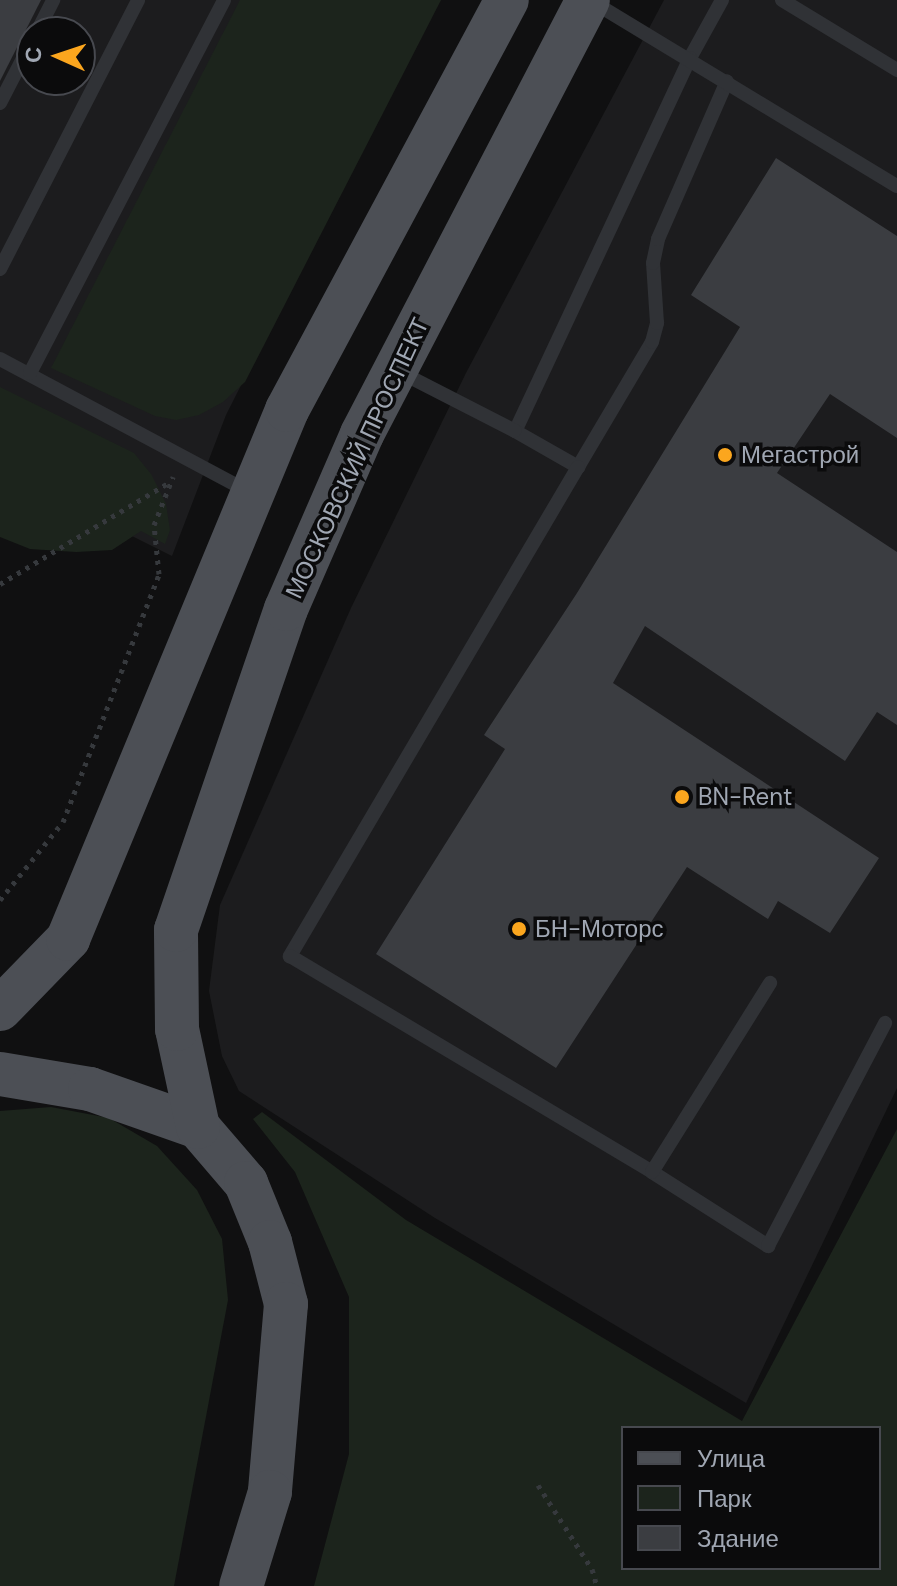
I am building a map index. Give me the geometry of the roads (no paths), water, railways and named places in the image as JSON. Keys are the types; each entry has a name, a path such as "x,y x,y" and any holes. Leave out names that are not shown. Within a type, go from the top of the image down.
{"main road":[{"path":"0,1009 68,939 287,410 507,0"},
{"name":"МОСКОВСКИЙ ПРОСПЕКТ","path":"198,1127 177,1029 176,930 286,609 362,434 589,0"},
{"path":"0,1074 90,1089 198,1127 246,1183 270,1242 286,1304 270,1492 241,1586"}],"lane":[{"path":"0,269 138,0"},
{"path":"30,373 224,0"},
{"path":"589,0 690,58 897,186"},
{"path":"515,431 690,58 722,0"},
{"path":"782,0 897,70"},
{"path":"0,103 16,72"},
{"path":"727,81 658,239 653,263 657,323 652,342 290,956 652,1172 768,1246 885,1023"},
{"path":"0,359 251,493"},
{"path":"395,369 578,467"},
{"path":"652,1172 770,983"}],"place":[{"name":"Мегастрой","path":"725,455"},
{"name":"BN-Rent","path":"682,797"},
{"name":"БН-Моторс","path":"519,929"}]}
